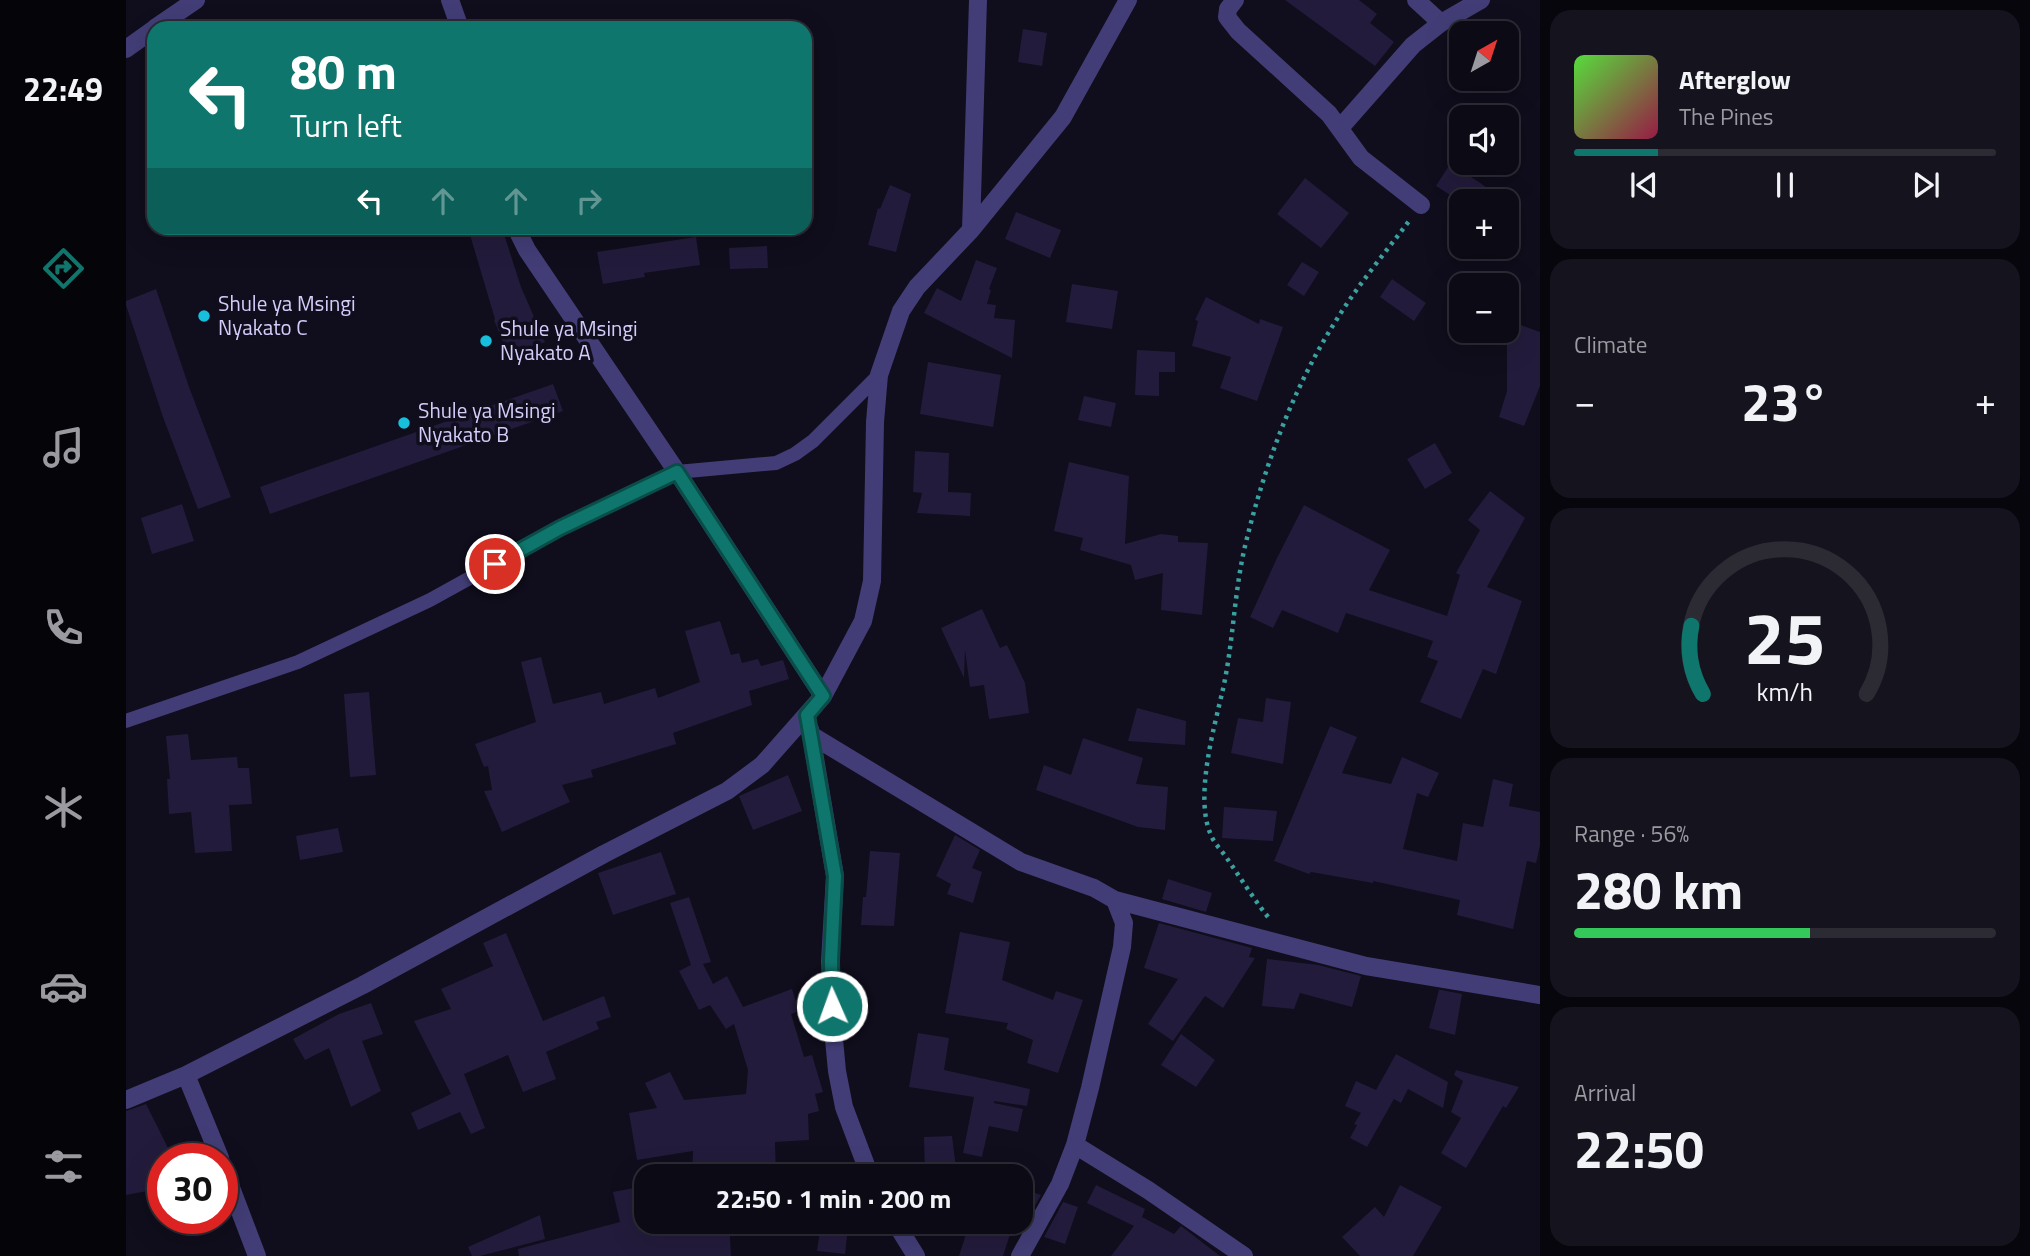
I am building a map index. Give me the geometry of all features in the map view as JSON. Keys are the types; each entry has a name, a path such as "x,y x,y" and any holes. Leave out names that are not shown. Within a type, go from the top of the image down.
{"street":[{"path":"450,0 458,21"},
{"path":"971,230 978,0"},
{"path":"126,1100 186,1075 363,985 604,854 727,791 762,765 823,696 863,621 872,581 874,422 880,375 901,311 917,287 971,230 1063,117 1128,0"},
{"path":"1235,0 1228,9 1227,17 1238,31 1329,114 1361,158 1421,205"},
{"path":"1416,0 1441,23"},
{"path":"1340,128 1413,45 1441,23 1481,0"},
{"path":"164,21 186,3"},
{"path":"126,49 147,34"},
{"path":"520,235 823,696"},
{"path":"807,715 835,876 831,961 837,1072 844,1107 865,1164"},
{"path":"811,735 1021,862 1094,888 1115,900 1366,966 1540,995"},
{"path":"1020,1256 1060,1184 1075,1145 1122,947 1124,923 1115,900"},
{"path":"186,1075 214,1143"},
{"path":"1075,1145 1148,1190 1244,1256"},
{"path":"238,1206 257,1256"},
{"path":"902,1234 916,1256"}],"lane":[{"path":"126,721 298,662 430,600 560,528 677,472 776,463 813,441 880,375"}],"path":[{"path":"1270,919 1210,834 1205,806 1212,727 1223,689 1233,635 1237,586 1271,454 1297,394 1336,319 1421,205"}],"building":[{"path":"1285,0 1359,0 1377,14 1370,23 1394,42 1375,66"},
{"path":"1023,29 1047,33 1042,66 1018,62"},
{"path":"1449,166 1449,175 1468,175 1488,189 1449,189 1449,194 1436,186"},
{"path":"1305,178 1349,213 1321,248 1277,214"},
{"path":"890,185 911,194 896,252 868,245 878,208 880,209"},
{"path":"1016,212 1061,230 1050,258 1005,239"},
{"path":"470,235 504,235 521,287 545,342 509,357"},
{"path":"696,237 700,265 644,273 645,277 603,284 597,252"},
{"path":"767,246 768,268 730,269 729,248"},
{"path":"976,260 997,268 987,304 996,305 994,318 1015,320 1012,358 924,313 937,288 961,301"},
{"path":"1302,262 1319,272 1304,296 1287,285"},
{"path":"1392,279 1426,303 1414,321 1380,297"},
{"path":"1072,284 1118,291 1112,329 1066,322"},
{"path":"156,289 189,387 231,497 198,509 163,417 126,305 126,301"},
{"path":"1206,297 1259,324 1260,319 1283,327 1257,401 1220,388 1231,357 1192,346 1198,321 1195,320"},
{"path":"1519,324 1540,332 1540,386 1524,426 1499,417 1507,391 1507,343 1519,343"},
{"path":"1137,350 1175,352 1175,372 1159,372 1159,396 1135,395"},
{"path":"928,362 1001,375 993,427 920,414"},
{"path":"553,384 563,411 270,514 260,487"},
{"path":"1084,396 1116,403 1111,427 1078,420"},
{"path":"1435,443 1452,473 1425,489 1407,459"},
{"path":"915,451 949,453 948,492 971,493 970,516 917,513 922,493 913,492"},
{"path":"1069,462 1129,476 1125,544 1161,534 1178,536 1178,542 1208,543 1202,615 1161,610 1163,573 1135,580 1131,565 1080,550 1083,538 1054,531"},
{"path":"1490,491 1525,518 1487,587 1522,601 1496,674 1483,669 1461,719 1420,702 1438,661 1427,657 1433,641 1346,613 1338,633 1282,610 1273,628 1250,617 1304,505 1390,550 1369,590 1447,616 1460,575 1456,573 1480,530 1468,520"},
{"path":"182,504 194,541 152,554 141,518"},
{"path":"982,609 1000,648 1007,645 1025,683 1029,713 989,719 984,685 970,687 965,650 964,678 941,628"},
{"path":"720,621 731,655 739,653 742,663 758,659 761,666 783,660 789,679 749,691 752,705 673,733 676,744 591,770 593,777 562,785 570,802 502,832 484,791 492,790 488,766 484,767 475,744 536,722 521,662 541,657 553,704 601,692 604,704 655,688 658,698 700,682 685,631"},
{"path":"369,692 376,775 350,777 344,694"},
{"path":"1266,698 1291,702 1283,764 1231,753 1238,718 1263,722"},
{"path":"1137,708 1186,721 1185,745 1128,741"},
{"path":"1330,726 1357,737 1342,773 1391,784 1402,757 1439,773 1428,797 1417,793 1403,849 1457,861 1463,823 1483,827 1493,779 1513,784 1509,806 1540,812 1540,845 1536,863 1527,861 1513,929 1457,915 1460,900 1373,881 1311,872 1309,874 1274,861"},
{"path":"188,734 191,760 237,757 238,768 249,768 252,804 229,805 232,851 195,853 191,812 169,814 167,779 170,779 166,736"},
{"path":"1083,738 1143,758 1136,784 1168,787 1165,830 1138,827 1036,790 1044,765 1071,775"},
{"path":"788,775 802,811 753,830 739,796"},
{"path":"1224,807 1277,811 1273,841 1222,838"},
{"path":"338,828 343,852 300,860 296,836"},
{"path":"955,835 980,850 972,868 982,872 973,903 947,894 951,884 936,876"},
{"path":"870,851 900,853 894,926 861,925"},
{"path":"661,852 676,894 613,915 598,873"},
{"path":"1168,879 1212,893 1206,912 1162,899"},
{"path":"689,897 711,962 703,964 713,984 727,976 743,1007 792,989 799,1011 791,1014 804,1057 812,1055 823,1092 815,1094 819,1111 808,1114 809,1140 775,1142 776,1164 692,1164 693,1151 637,1160 629,1113 657,1108 645,1083 670,1072 684,1100 746,1094 748,1070 734,1024 726,1029 710,1005 699,1010 679,971 691,965 670,903"},
{"path":"1159,923 1252,948 1249,957 1255,958 1223,1008 1205,996 1173,1041 1148,1024 1178,979 1144,968"},
{"path":"960,932 1010,942 1002,980 1053,1000 1056,991 1083,1000 1058,1073 1027,1063 1033,1040 1006,1029 1008,1023 945,1013"},
{"path":"506,933 543,1021 604,996 611,1017 596,1022 599,1029 546,1052 556,1079 523,1092 508,1055 464,1074 485,1128 471,1134 460,1112 418,1130 411,1113 451,1094 414,1021 451,1009 441,989 493,966 483,943"},
{"path":"1267,959 1318,965 1361,976 1352,1007 1300,993 1294,1009 1262,1006"},
{"path":"1436,989 1462,994 1455,1035 1429,1028 1439,990"},
{"path":"371,1003 383,1034 362,1041 381,1091 351,1107 329,1048 305,1060 293,1039 339,1014"},
{"path":"918,1033 949,1038 944,1070 1030,1089 1027,1106 994,1101 1023,1109 1018,1132 989,1126 982,1157 963,1153 974,1097 909,1087"},
{"path":"1181,1034 1215,1060 1196,1087 1161,1065"},
{"path":"1396,1054 1448,1082 1443,1108 1408,1089 1401,1103 1394,1099 1367,1147 1350,1138 1361,1113 1345,1106 1356,1081 1376,1090"},
{"path":"1456,1070 1519,1087 1506,1108 1503,1106 1466,1168 1441,1153 1461,1118 1451,1112 1463,1081 1454,1075"},
{"path":"146,1104 166,1143 147,1143 147,1191 126,1195 126,1111"},
{"path":"952,1136 956,1164 925,1164 924,1137"},
{"path":"1096,1185 1145,1209 1142,1217 1174,1234 1181,1226 1220,1256 1111,1256 1134,1226 1087,1203"},
{"path":"1400,1185 1442,1207 1413,1256 1360,1256 1342,1237 1375,1207 1384,1217"},
{"path":"634,1188 634,1234 730,1234 731,1256 519,1256 518,1249 620,1222 613,1192"},
{"path":"1033,1192 1041,1195 1033,1209"},
{"path":"1063,1202 1078,1207 1065,1244 1044,1237"},
{"path":"540,1215 545,1239 472,1256 468,1247"},
{"path":"820,1234 847,1234 845,1254 817,1251"},
{"path":"966,1234 1010,1234 1003,1256 959,1256"}],"place":[{"name":"Shule ya Msingi Nyakato C","path":"204,316"},
{"name":"Shule ya Msingi Nyakato A","path":"486,341"},
{"name":"Shule ya Msingi Nyakato B","path":"404,423"}],"route":[{"path":"495,564 560,528 677,472 823,696 807,715 835,876 832,1006"}]}
